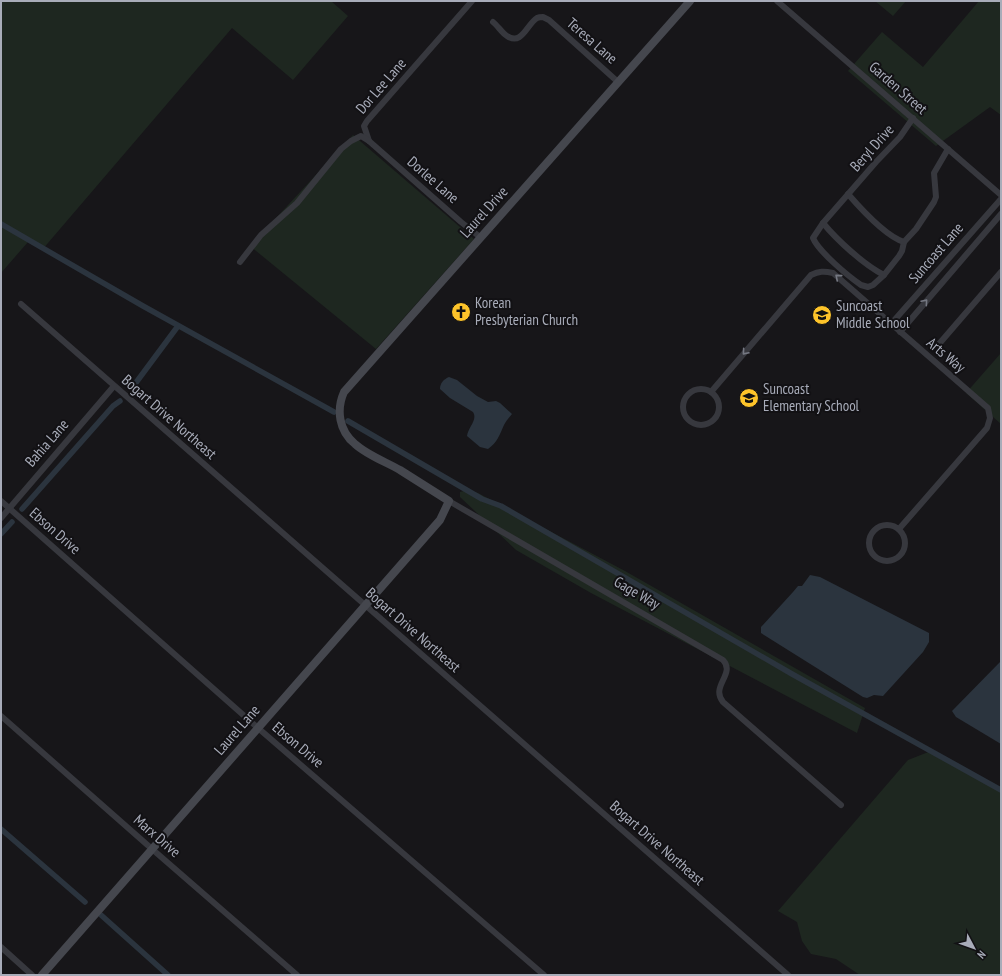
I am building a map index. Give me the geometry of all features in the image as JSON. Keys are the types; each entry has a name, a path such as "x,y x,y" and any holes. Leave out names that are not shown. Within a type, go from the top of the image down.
{"street":[{"name":"Dor Lee Lane","path":"369,141 364,126 367,120 472,1"},
{"name":"Laurel Drive","path":"361,449 351,441 342,425 339,406 344,392 690,1"},
{"name":"Garden Street","path":"777,1 1001,195"},
{"name":"Teresa Lane","path":"493,22 507,36 514,39 520,37 537,18 543,16 618,82"},
{"name":"Beryl Drive","path":"913,118 900,137 823,223 813,238 815,244 861,286 868,287 873,285 884,275 902,251 904,242 916,229 934,202 936,197 934,173 948,149"},
{"name":"Dor Lee Lane","path":"240,262 261,235 296,203 350,141 361,136 369,141"},
{"name":"Dorlee Lane","path":"369,141 480,237"},
{"name":"Beryl Drive","path":"848,194 886,231 893,237 904,242"},
{"name":"Suncoast Lane","path":"891,324 1001,199"},
{"name":"Suncoast Lane","path":"900,332 1001,214"},
{"path":"823,223 830,232 873,270 884,275"},
{"name":"Arts Way","path":"711,392 811,275 818,271 833,273 988,408 990,418 986,428 899,529"},
{"path":"939,344 1001,272"},
{"name":"Bogart Drive Northeast","path":"21,304 788,975"},
{"name":"Bahia Lane","path":"1,518 114,386"},
{"path":"699,389 711,392 718,401 718,412 715,417 706,424 701,425 690,422 683,412 684,400 688,394 699,389"},
{"name":"Gage Way","path":"361,449 723,660 727,664 728,670 719,692 720,698 723,702 841,805"},
{"name":"Ebson Drive","path":"1,501 258,728 544,975"},
{"name":"Laurel Lane","path":"42,975 440,520 449,501"},
{"path":"889,525 899,529 905,538 905,544 901,554 892,560 881,560 876,557 870,548 870,542 874,532 878,528 889,525"},
{"name":"Marx Drive","path":"1,716 152,850 297,975"},
{"path":"1,947 32,975"}],"shaded area":[{"path":"1,1 331,1 348,16 293,80 232,28 42,250 28,242 1,273"},
{"path":"875,1 906,1 893,16"},
{"path":"979,1 1001,1 1001,115 990,107 936,146 848,71 882,32 923,67"},
{"path":"353,135 474,239 376,349 250,246"},
{"path":"1001,353 1001,424 966,393"},
{"path":"449,377 457,380 477,396 488,402 496,401 500,403 512,414 496,441 488,449 480,447 467,436 474,421 473,412 450,398 440,389 445,379"},
{"path":"467,490 478,493 625,571 865,708 857,733 591,593 516,550 460,497 460,492"},
{"path":"810,575 820,577 929,633 929,642 923,652 883,696 874,695 867,698 863,697 761,633 761,627 798,586 802,586"},
{"path":"1001,661 1001,744 956,717 952,711"},
{"path":"931,751 1001,790 1001,975 860,975 836,959 811,954 802,941 797,922 778,911 908,760"}],"waterway":[{"path":"1,224 143,306 334,412"},
{"path":"132,388 178,326"},
{"path":"22,509 113,406 120,401"},
{"path":"348,421 482,499 501,506 792,674 1001,790"},
{"path":"1,534 12,522"},
{"path":"1,829 85,902"},
{"path":"101,915 168,975"}],"place":[{"name":"Korean Presbyterian Church","path":"461,312"},
{"name":"Suncoast Middle School","path":"822,315"},
{"name":"Suncoast Elementary School","path":"749,398"}]}
